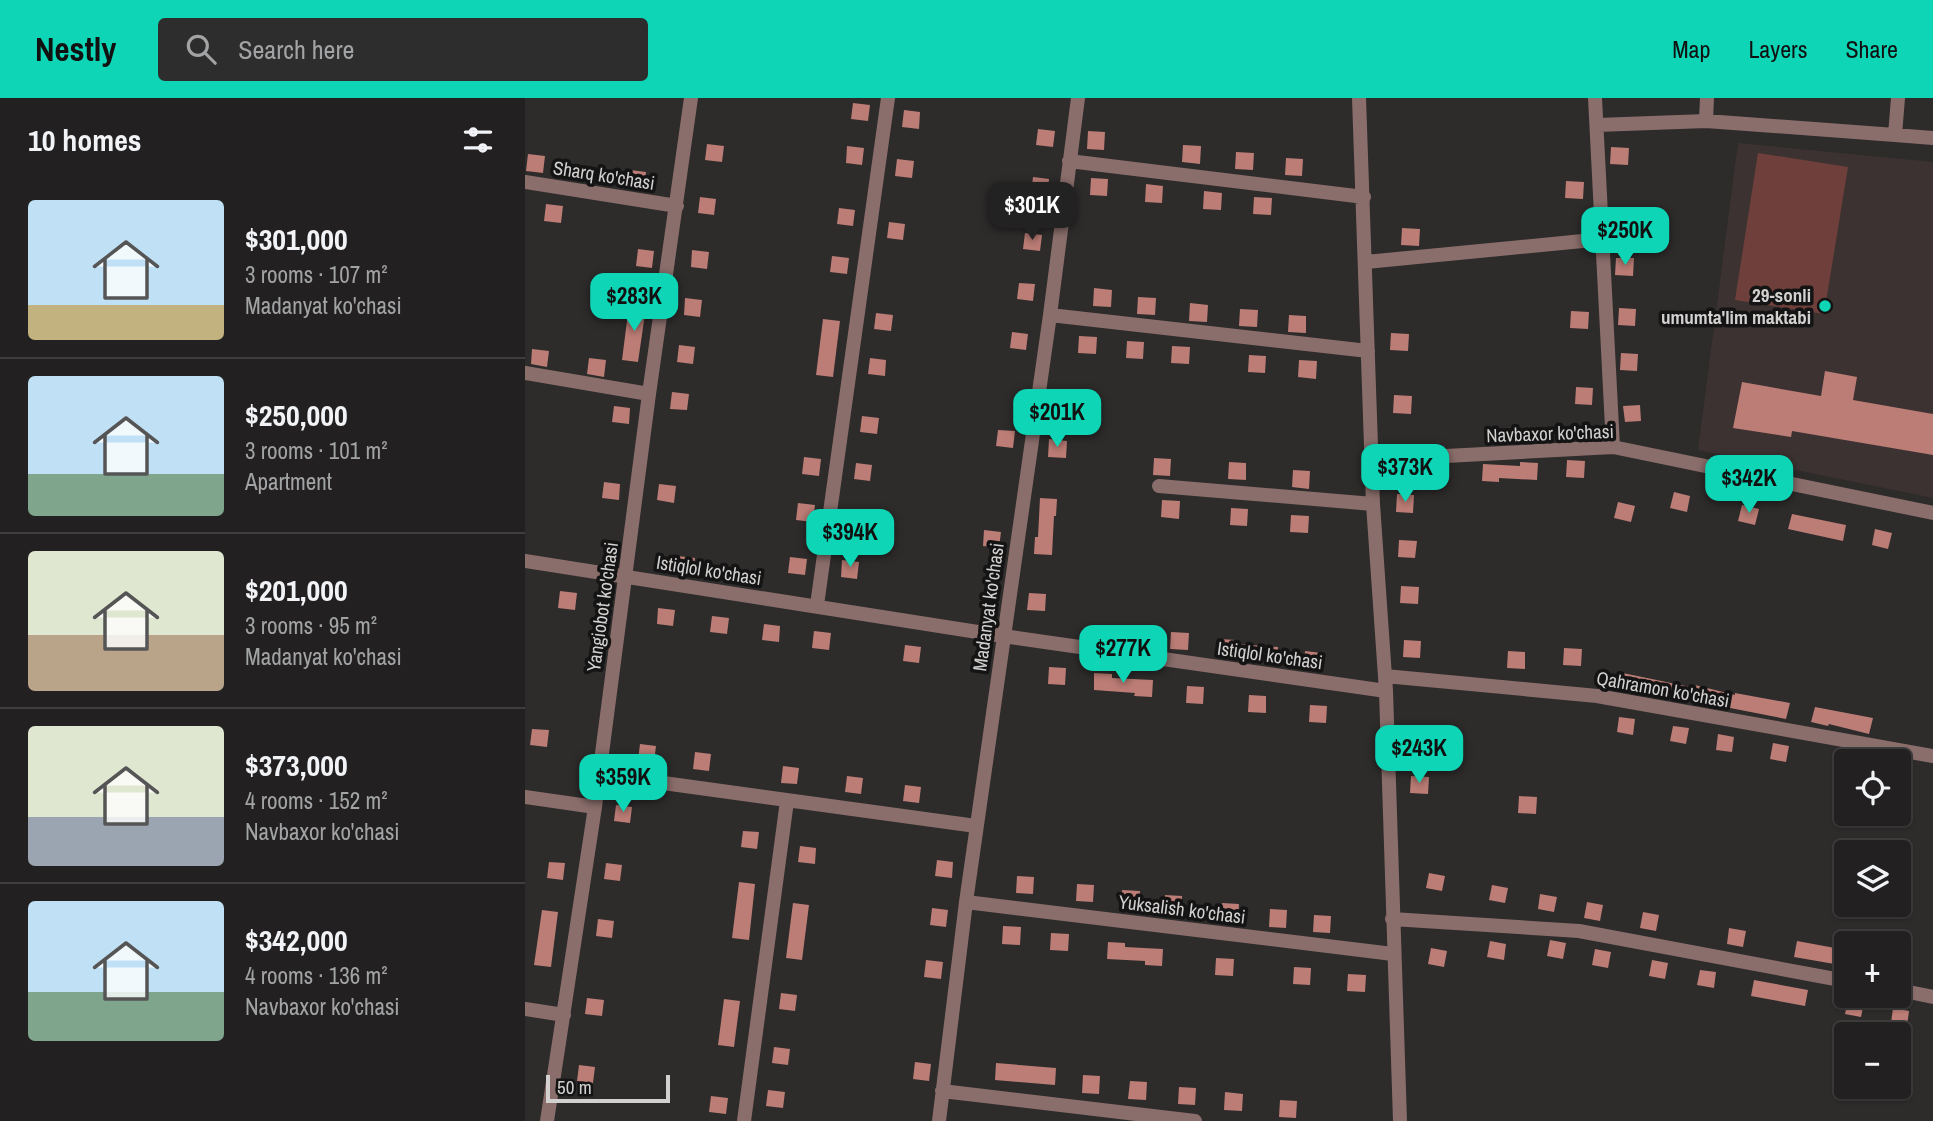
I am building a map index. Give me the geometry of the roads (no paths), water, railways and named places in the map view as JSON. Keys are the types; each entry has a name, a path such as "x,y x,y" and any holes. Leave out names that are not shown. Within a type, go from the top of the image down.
{"street":[{"name":"Yangiobot ko'chasi","path":"547,1121 595,807 691,98"},
{"path":"817,605 888,98"},
{"name":"Madanyat ko'chasi","path":"939,1121 965,902 1050,315 1078,98"},
{"path":"1359,98 1371,460 1385,684 1400,1121"},
{"path":"1595,98 1613,447"},
{"path":"1706,121 1707,98"},
{"path":"1895,135 1898,98"},
{"path":"1597,125 1706,121 1933,138"},
{"path":"1069,161 1364,197"},
{"name":"Sharq ko'chasi","path":"525,182 677,206"},
{"path":"1366,262 1603,239"},
{"path":"1050,315 1368,351"},
{"path":"525,373 649,394"},
{"name":"Navbaxor ko'chasi","path":"1371,460 1613,447 1933,513"},
{"path":"1159,486 1373,504"},
{"name":"Istiqlol ko'chasi","path":"525,561 1003,636 1385,684"},
{"name":"Qahramon ko'chasi","path":"1385,684 1597,696 1933,756"},
{"path":"598,774 976,827"},
{"path":"525,797 595,807"},
{"path":"744,1121 787,801"},
{"name":"Yuksalish ko'chasi","path":"965,902 1393,954"},
{"path":"1392,919 1579,931 1834,979"},
{"path":"1911,992 1933,997"},
{"path":"525,1009 563,1015"},
{"path":"942,1091 1195,1121"}],"place":[{"name":"29-sonli umumta'lim maktabi","path":"1825,306"}]}
